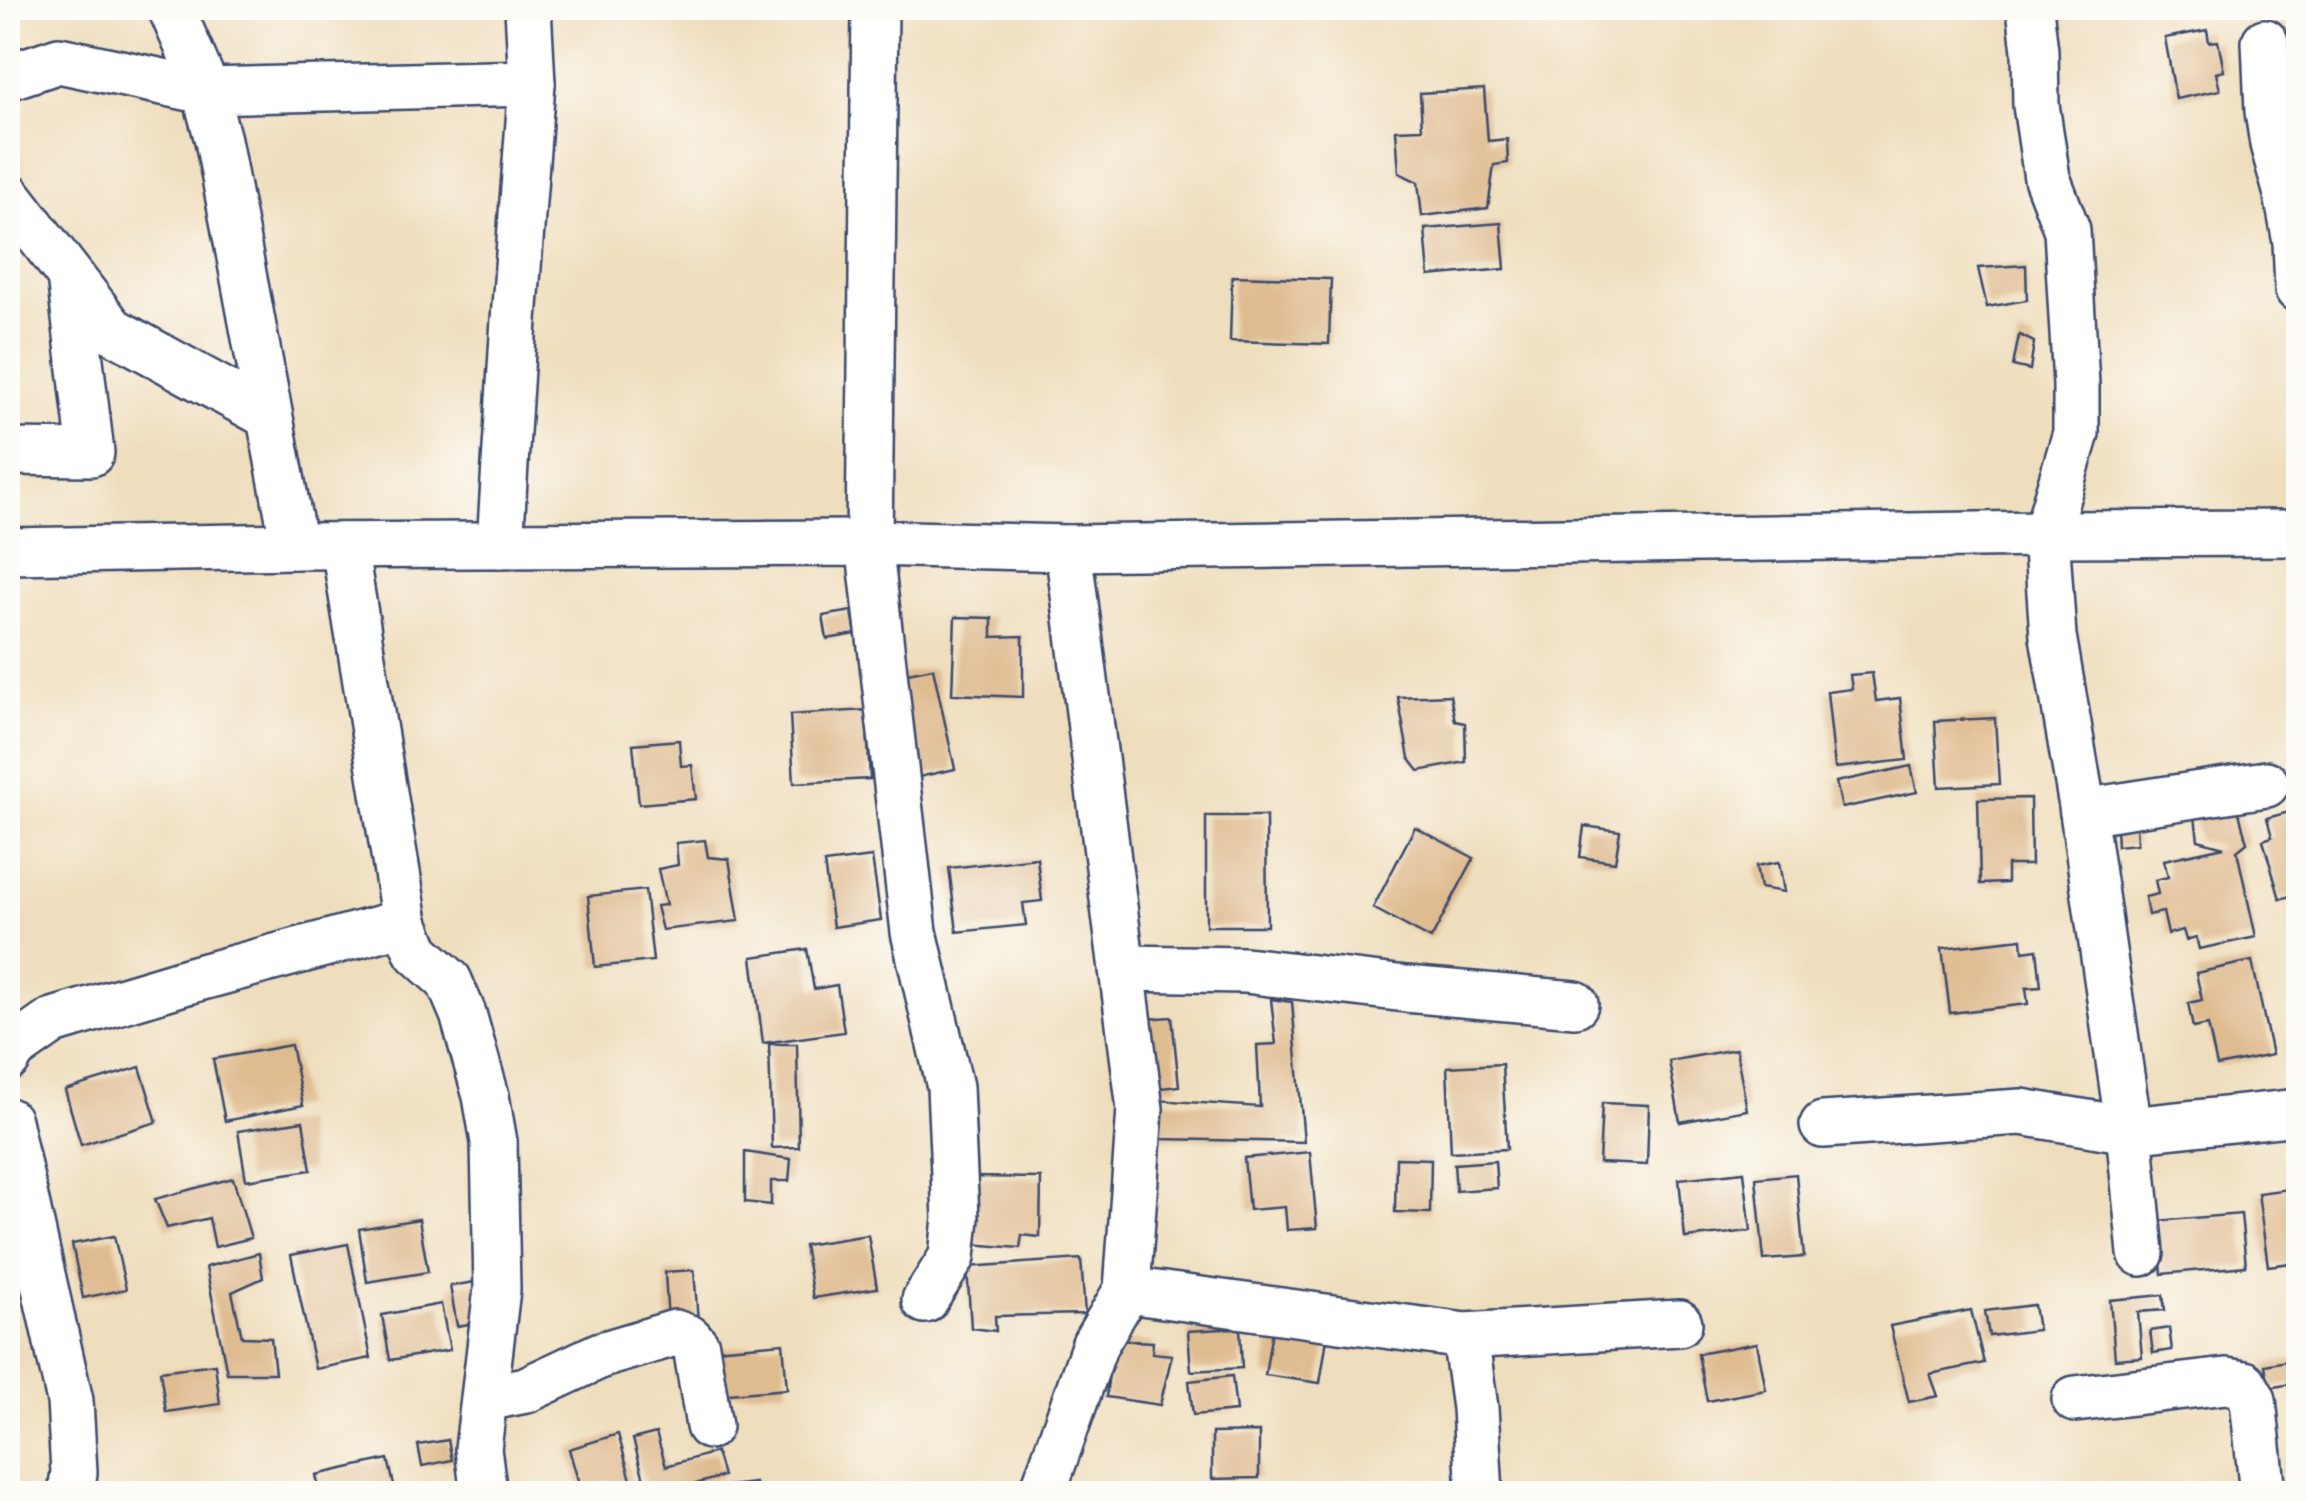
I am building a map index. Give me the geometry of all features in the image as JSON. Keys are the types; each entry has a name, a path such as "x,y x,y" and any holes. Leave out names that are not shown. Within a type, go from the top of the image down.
{"street":[{"path":"171,8 201,77 218,140 294,546"},
{"path":"500,545 532,83 528,8"},
{"path":"875,8 869,543 914,932 950,1087 956,1218 952,1257 925,1300"},
{"path":"2030,8 2036,105 2047,178 2067,230 2076,384 2076,434 2046,534 2054,636 2129,1130 2141,1252"},
{"path":"2265,42 2268,111 2296,242 2298,289"},
{"path":"8,77 59,60 205,91 532,83"},
{"path":"8,195 112,330 269,416"},
{"path":"8,452 92,453 70,276"},
{"path":"8,552 294,546 869,543 1068,548 2298,533"},
{"path":"344,546 405,922 418,952 449,981 463,1014 486,1096 494,1142 497,1289 478,1449 484,1494"},
{"path":"1042,1494 1095,1344 1127,1290 1140,1109 1068,548"},
{"path":"2083,812 2266,784"},
{"path":"8,1058 53,1020 405,922"},
{"path":"1122,968 1245,970 1575,1004"},
{"path":"1823,1125 2021,1112 2129,1130 2298,1112"},
{"path":"8,1121 70,1400 74,1472 71,1494"},
{"path":"1127,1290 1466,1336 1678,1323"},
{"path":"485,1398 526,1390 601,1355 674,1333 689,1338 696,1346 709,1426"},
{"path":"1466,1336 1480,1494"},
{"path":"2076,1399 2226,1381 2244,1384 2253,1400 2263,1494"}],"building":[{"path":"2207,30 2209,42 2218,41 2224,71 2216,73 2220,90 2176,99 2165,38"},
{"path":"1484,89 1488,141 1507,139 1508,163 1494,165 1488,208 1422,216 1418,182 1399,173 1396,130 1422,129 1420,93"},
{"path":"1501,223 1505,269 1429,276 1425,229"},
{"path":"2026,265 2027,300 1987,307 1978,268"},
{"path":"1232,276 1331,279 1329,344 1230,341"},
{"path":"2019,335 2034,342 2030,370 2013,366"},
{"path":"852,611 856,634 827,639 823,616"},
{"path":"955,617 992,618 992,637 1023,636 1023,697 952,694"},
{"path":"933,668 955,769 914,778 892,676"},
{"path":"1872,673 1876,701 1900,698 1907,760 1835,768 1827,692 1852,689 1850,675"},
{"path":"1450,695 1455,721 1465,723 1466,762 1419,771 1409,758 1398,697"},
{"path":"866,710 870,779 794,783 790,715"},
{"path":"1995,718 1999,784 1939,787 1935,721"},
{"path":"679,740 681,766 692,765 696,799 639,804 633,744"},
{"path":"1911,766 1917,792 1842,808 1836,782"},
{"path":"2030,798 2031,865 2007,865 2007,883 1980,884 1978,799"},
{"path":"2238,809 2247,843 2237,851 2256,937 2199,949 2196,937 2186,940 2183,930 2168,934 2163,912 2148,915 2145,897 2158,894 2155,880 2168,877 2164,860 2224,847 2198,840 2195,817"},
{"path":"2289,812 2293,826 2298,824 2298,894 2280,899 2263,840 2272,837 2267,818"},
{"path":"1206,816 1266,816 1267,926 1206,926"},
{"path":"1584,826 1620,831 1615,862 1580,857"},
{"path":"1415,827 1474,858 1431,939 1373,908"},
{"path":"2136,827 2137,844 2117,846 2116,828"},
{"path":"705,840 708,857 729,859 739,921 662,930 656,906 666,905 658,869 678,865 676,843"},
{"path":"872,857 881,920 833,927 824,863"},
{"path":"1037,858 1042,901 1023,903 1026,925 957,932 949,868"},
{"path":"1779,862 1784,892 1760,888 1756,866"},
{"path":"645,890 653,961 595,967 588,896"},
{"path":"2022,939 2023,951 2037,949 2041,987 2026,988 2028,1004 1950,1013 1942,948"},
{"path":"807,949 814,989 837,985 844,1032 763,1043 752,957"},
{"path":"2252,961 2272,1055 2217,1066 2208,1025 2193,1028 2188,1003 2202,1000 2196,973"},
{"path":"1271,999 1292,1002 1304,1142 1160,1139 1157,1100 1260,1107 1257,1045 1276,1044"},
{"path":"1172,1017 1179,1086 1153,1089 1146,1019"},
{"path":"769,1044 797,1044 799,1147 772,1148"},
{"path":"291,1045 303,1105 225,1121 213,1059"},
{"path":"1736,1049 1747,1110 1680,1122 1669,1061"},
{"path":"1502,1064 1507,1149 1451,1152 1447,1067"},
{"path":"140,1067 157,1122 81,1145 65,1090"},
{"path":"1602,1103 1649,1105 1647,1165 1599,1163"},
{"path":"303,1121 311,1170 246,1180 238,1131"},
{"path":"745,1152 791,1159 789,1181 771,1181 771,1205 745,1202"},
{"path":"1310,1152 1317,1228 1287,1230 1285,1207 1249,1210 1244,1158"},
{"path":"1396,1158 1431,1159 1430,1213 1395,1212"},
{"path":"1495,1161 1497,1188 1456,1191 1454,1164"},
{"path":"1744,1172 1751,1231 1685,1238 1679,1179"},
{"path":"1796,1174 1804,1257 1764,1260 1756,1178"},
{"path":"969,1177 1041,1178 1040,1237 1022,1235 1020,1248 971,1244"},
{"path":"233,1178 251,1238 215,1247 209,1218 167,1228 155,1199"},
{"path":"2298,1188 2298,1262 2268,1266 2258,1193"},
{"path":"2241,1214 2246,1266 2162,1274 2157,1221"},
{"path":"419,1219 428,1272 367,1282 359,1229"},
{"path":"868,1235 877,1288 813,1298 804,1245"},
{"path":"114,1236 126,1289 83,1298 72,1244"},
{"path":"16,1237 26,1289 8,1292 8,1238"},
{"path":"348,1244 371,1358 315,1369 291,1255"},
{"path":"259,1253 263,1278 232,1292 242,1337 271,1338 275,1373 227,1373 206,1267"},
{"path":"1081,1259 1085,1314 995,1316 996,1331 971,1328 967,1267"},
{"path":"694,1270 698,1321 668,1323 665,1272"},
{"path":"475,1282 481,1322 457,1326 450,1286"},
{"path":"2163,1295 2165,1310 2138,1312 2142,1357 2115,1359 2110,1300"},
{"path":"441,1304 450,1350 390,1360 382,1315"},
{"path":"2034,1305 2038,1330 1989,1336 1985,1311"},
{"path":"1971,1310 1984,1363 1930,1374 1938,1396 1909,1402 1890,1326"},
{"path":"1273,1324 1328,1332 1320,1383 1265,1375"},
{"path":"1240,1328 1242,1368 1191,1371 1188,1331"},
{"path":"2169,1328 2172,1350 2153,1353 2150,1331"},
{"path":"1113,1340 1153,1342 1152,1353 1172,1355 1160,1405 1106,1397"},
{"path":"783,1343 787,1389 718,1395 715,1349"},
{"path":"1757,1343 1766,1390 1707,1401 1698,1354"},
{"path":"2292,1360 2296,1383 2269,1388 2265,1365"},
{"path":"215,1364 220,1404 166,1412 160,1371"},
{"path":"1232,1376 1236,1411 1193,1415 1189,1381"},
{"path":"1259,1432 1259,1478 1212,1479 1212,1433"},
{"path":"656,1433 666,1466 716,1452 723,1476 662,1494 648,1494 633,1439"},
{"path":"618,1434 635,1494 582,1494 569,1449"},
{"path":"448,1440 452,1460 422,1466 418,1445"},
{"path":"388,1459 396,1494 320,1494 316,1475"},
{"path":"755,1483 756,1494 711,1494 710,1488"},
{"path":"1347,1486 1387,1486 1387,1494 1347,1494"}]}
